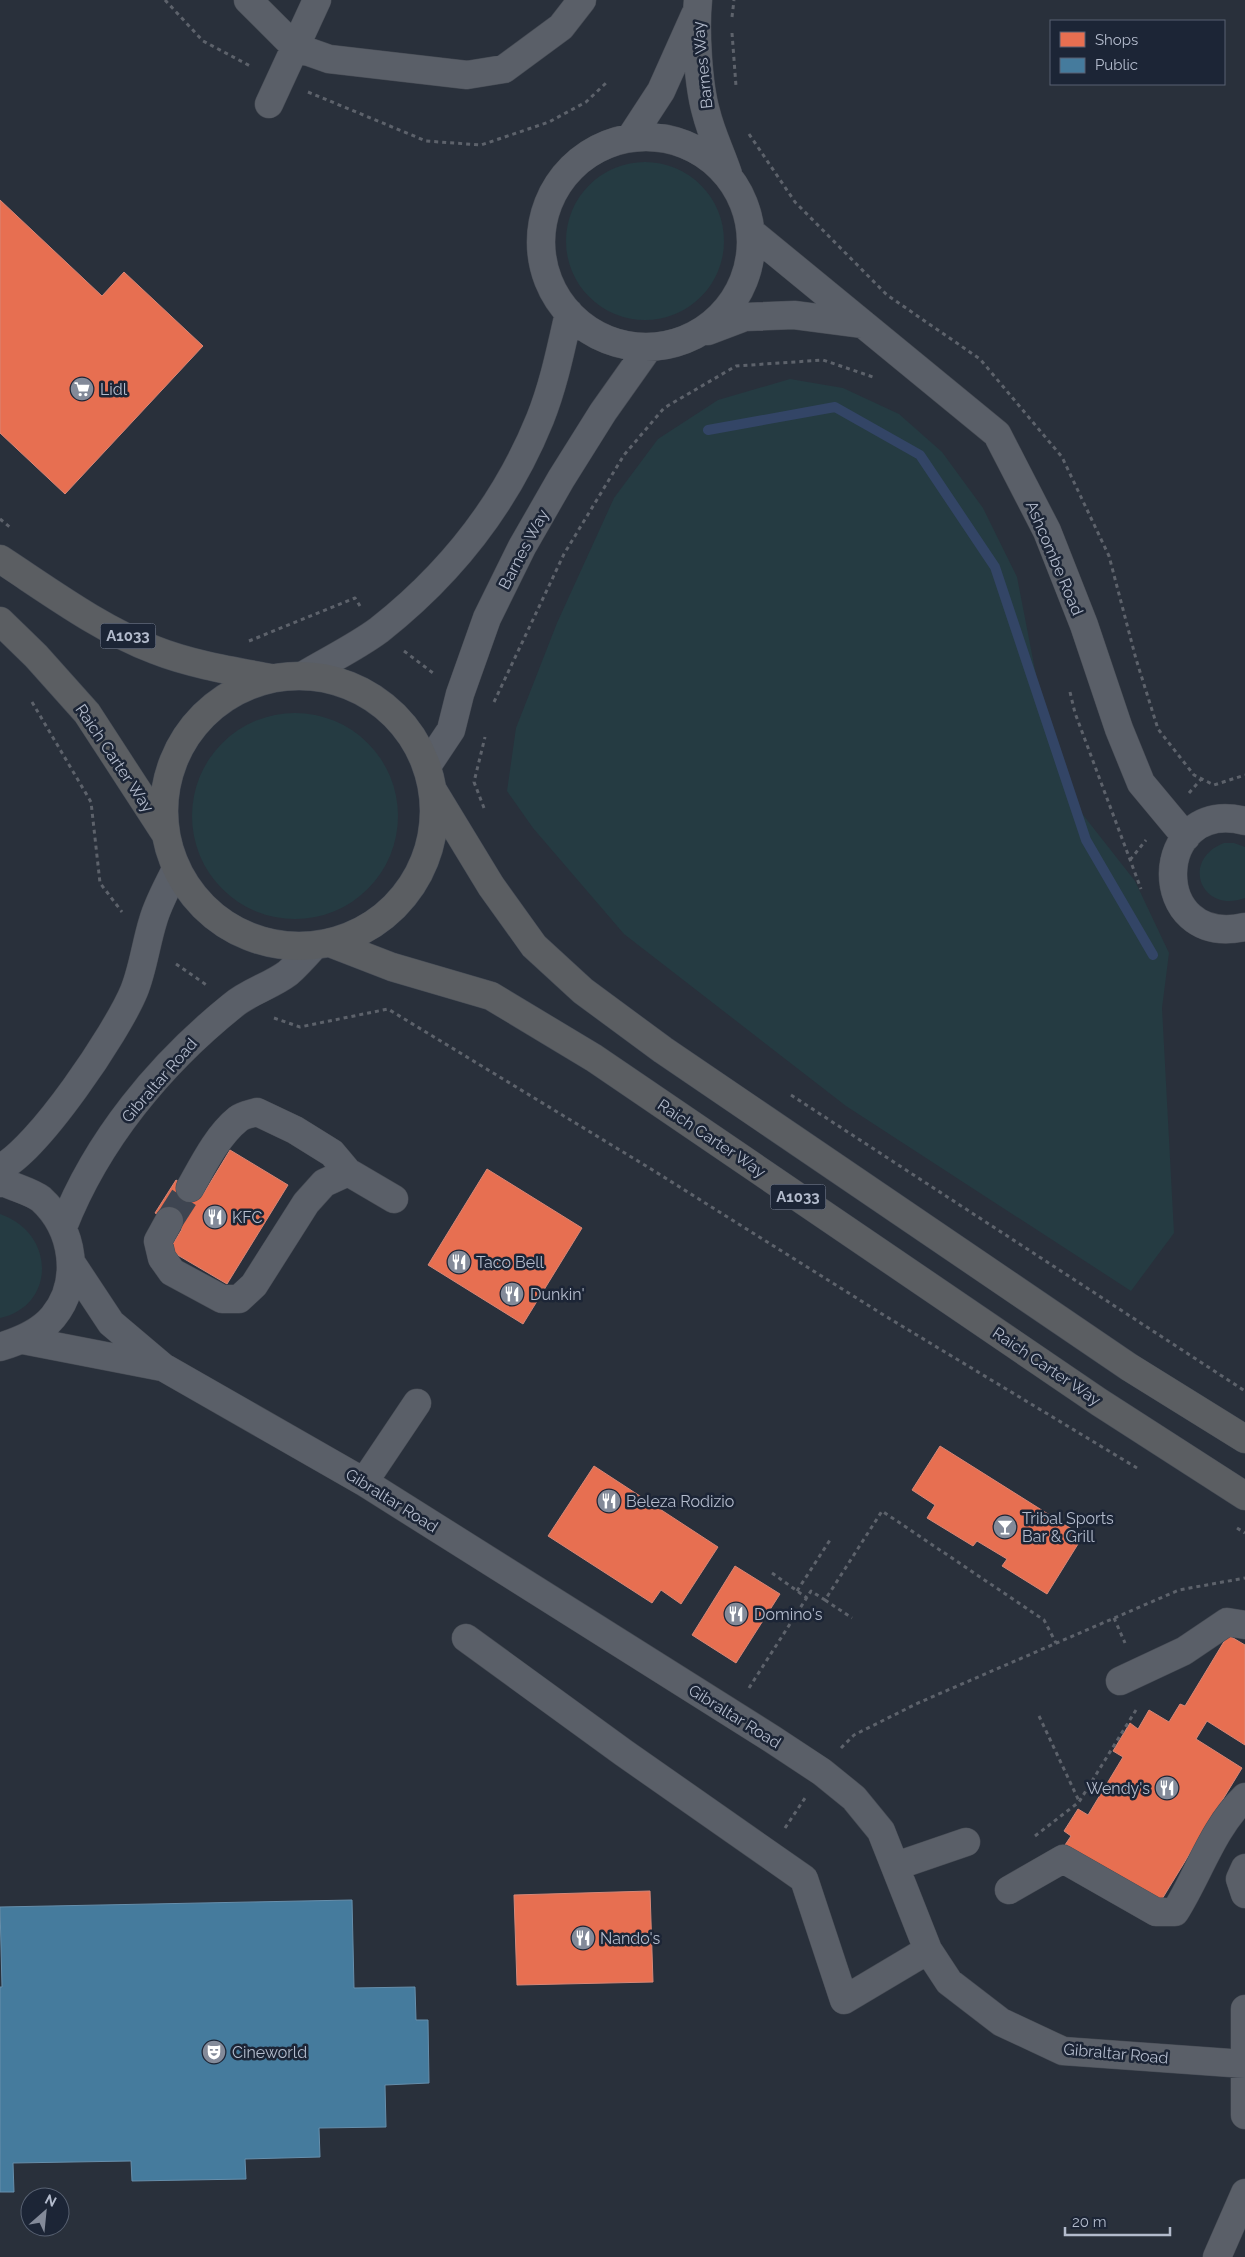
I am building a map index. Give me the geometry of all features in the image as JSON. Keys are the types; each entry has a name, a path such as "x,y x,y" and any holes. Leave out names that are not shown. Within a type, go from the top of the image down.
{"highway":[{"name":"A1033","path":"0,558 81,613 155,651 271,678"},
{"name":"Raich Carter Way","path":"0,621 36,656 87,713 165,833"},
{"name":"A1033","path":"430,778 434,823 427,856 412,886 389,912 362,931 322,944 296,946 266,942 238,932 213,916 192,894 176,869 165,833 164,798 171,765 187,734 210,709 238,690 271,678 304,675 336,681 366,693 392,712 412,737 430,778 491,886 534,946 583,991 671,1056 1121,1361 1245,1440"},
{"name":"Raich Carter Way","path":"322,944 491,996 594,1058 1099,1402 1245,1496"}],"street":[{"path":"248,0 295,47 329,59 467,75 504,70 561,27 582,0"},
{"path":"269,104 317,0"},
{"name":"Barnes Way","path":"631,137 661,91 698,6"},
{"name":"Barnes Way","path":"698,6 700,71 706,111 728,175"},
{"path":"695,335 720,317 739,292 750,263 752,232 744,202 728,175 708,156 684,143 658,137 631,137 605,144 582,158 564,176 547,205 541,238 544,265 553,291 569,313 586,327 605,338 626,345 649,347 672,344 745,317 794,315 863,324"},
{"name":"Ashcombe Road","path":"752,232 997,434 1047,531 1084,626 1119,729 1142,783 1186,837"},
{"path":"304,675 377,631 419,596 457,557 490,514 518,467 540,418 558,366 569,313"},
{"name":"Barnes Way","path":"430,778 451,730 460,694 487,618 522,547 561,479 603,412 649,347"},
{"path":"1245,821 1223,818 1203,824 1186,837 1175,854 1172,875 1176,895 1187,913 1206,926 1228,931 1245,927"},
{"path":"0,1168 12,1162 55,1113 99,1054 134,990 153,919 176,869"},
{"name":"Gibraltar Road","path":"63,1227 74,1200 109,1139 149,1086 188,1042 234,1004 287,974 322,944"},
{"path":"190,1188 226,1132 239,1118 257,1112 295,1130 332,1153 348,1172 394,1200"},
{"path":"169,1221 158,1241 162,1258 172,1272 222,1299 239,1299 254,1285 306,1203 324,1183 348,1172"},
{"path":"0,1183 6,1183 40,1198 63,1227 72,1264 67,1293 53,1318 12,1344"},
{"name":"Gibraltar Road","path":"72,1264 111,1323 163,1367 364,1482 822,1772 854,1798 881,1830 928,1950 949,1982 1001,2022 1063,2051 1244,2064"},
{"name":"Gibraltar Road","path":"12,1344 163,1367"},
{"path":"364,1482 417,1404"},
{"path":"1129,1677 1184,1651 1227,1622 1245,1625"},
{"path":"466,1638 624,1753 804,1879 844,2000 928,1950"},
{"path":"1009,1890 1063,1859 1156,1912 1175,1912 1191,1887 1212,1842 1232,1810 1245,1797"},
{"path":"896,1866 966,1842"},
{"path":"1245,1868 1240,1879 1245,1894"},
{"path":"1245,2009 1245,2115"},
{"path":"1216,2257 1245,2193"}],"path":[{"path":"731,22 734,0"},
{"path":"732,32 736,89"},
{"path":"245,642 355,598 377,631 460,694 492,705 564,554 624,455 664,408 736,366 823,360 880,379"},
{"path":"0,519 13,529"},
{"path":"1068,684 1075,713 1143,893"},
{"path":"27,695 90,802 100,883 146,944 234,1004 300,1027 388,1009 651,1169 882,1314 1144,1472"},
{"path":"485,734 474,782 487,817"},
{"path":"786,1092 1245,1391"},
{"path":"825,1600 882,1512 1044,1620 1056,1643"},
{"path":"1236,1528 1245,1533"},
{"path":"797,1591 830,1540"},
{"path":"772,1573 807,1598"},
{"path":"768,1853 837,1751 854,1735 918,1703 1179,1590 1240,1577 1245,1578"},
{"path":"732,1714 811,1591 852,1618"},
{"path":"1028,1841 1079,1802 1145,1695 1129,1677 1114,1618"},
{"path":"1039,1716 1079,1802"}],"shaded area":[{"path":"653,162 668,165 682,171 701,185 711,197 721,218 724,241 721,264 711,285 701,297 689,307 668,317 653,320 637,320 622,317 601,307 579,285 567,256 566,233 569,218 579,197 601,175 630,163"},
{"path":"790,379 843,388 899,414 942,452 983,508 1017,577 1042,706 1080,811 1135,881 1169,953 1162,1008 1174,1233 1131,1291 846,1106 624,934 533,828 507,791 516,728 557,623 614,498 658,439 718,400"},
{"path":"285,713 305,713 325,717 344,725 368,743 386,767 394,786 398,816 394,846 386,865 368,889 344,907 325,915 305,919 285,919 265,915 246,907 230,896 215,881 204,865 196,846 192,826 192,806 196,786 204,767 215,751 230,736 246,725 265,717"},
{"path":"1224,843 1234,843 1245,847 1245,898 1230,901 1217,899 1207,892 1202,883 1200,872 1203,861 1210,851"},
{"path":"0,1214 18,1223 32,1237 39,1252 42,1269 39,1285 32,1299 18,1311 0,1318"}],"building: Shops":[{"name":"Lidl","path":"0,200 102,296 124,272 203,346 65,494 0,433"},
{"name":"KFC","path":"230,1150 288,1185 227,1284 169,1250 182,1229 155,1213 176,1180 202,1196"},
{"path":"487,1169 582,1228 523,1324 428,1265"},
{"name":"Tribal Sports Bar & Grill","path":"940,1446 1083,1536 1047,1594 1002,1566 1007,1559 977,1541 973,1546 927,1518 935,1505 912,1490"},
{"name":"Beleza Rodizio","path":"594,1466 718,1547 681,1604 661,1590 652,1603 548,1536"},
{"name":"Domino's","path":"735,1566 780,1594 736,1663 692,1635"},
{"name":"Wendy's","path":"1228,1635 1245,1645 1245,1745 1207,1721 1196,1739 1242,1768 1159,1904 1065,1845 1071,1836 1064,1831 1078,1809 1088,1815 1123,1757 1113,1751 1130,1723 1138,1729 1149,1710 1169,1722 1180,1704 1185,1706"},
{"name":"Nando's","path":"650,1891 653,1982 517,1985 514,1895"}],"building: Public":[{"name":"Cineworld","path":"352,1900 354,1988 415,1987 416,2020 428,2020 429,2083 385,2085 386,2127 319,2128 320,2157 245,2159 246,2179 132,2181 131,2161 13,2163 14,2192 0,2192 0,1987 2,1987 0,1907"}],"waterway":[{"path":"708,430 835,407 920,455 995,567 1086,840 1153,955"}],"tunnel":[{"path":"169,1221 190,1188"}],"place":[{"name":"Lidl","path":"82,389"},
{"name":"KFC","path":"215,1217"},
{"name":"Taco Bell","path":"459,1262"},
{"name":"Dunkin'","path":"512,1294"},
{"name":"Beleza Rodizio","path":"609,1501"},
{"name":"Tribal Sports Bar & Grill","path":"1005,1527"},
{"name":"Domino's","path":"736,1614"},
{"name":"Wendy's","path":"1167,1788"},
{"name":"Nando's","path":"583,1938"},
{"name":"Cineworld","path":"214,2052"}]}
